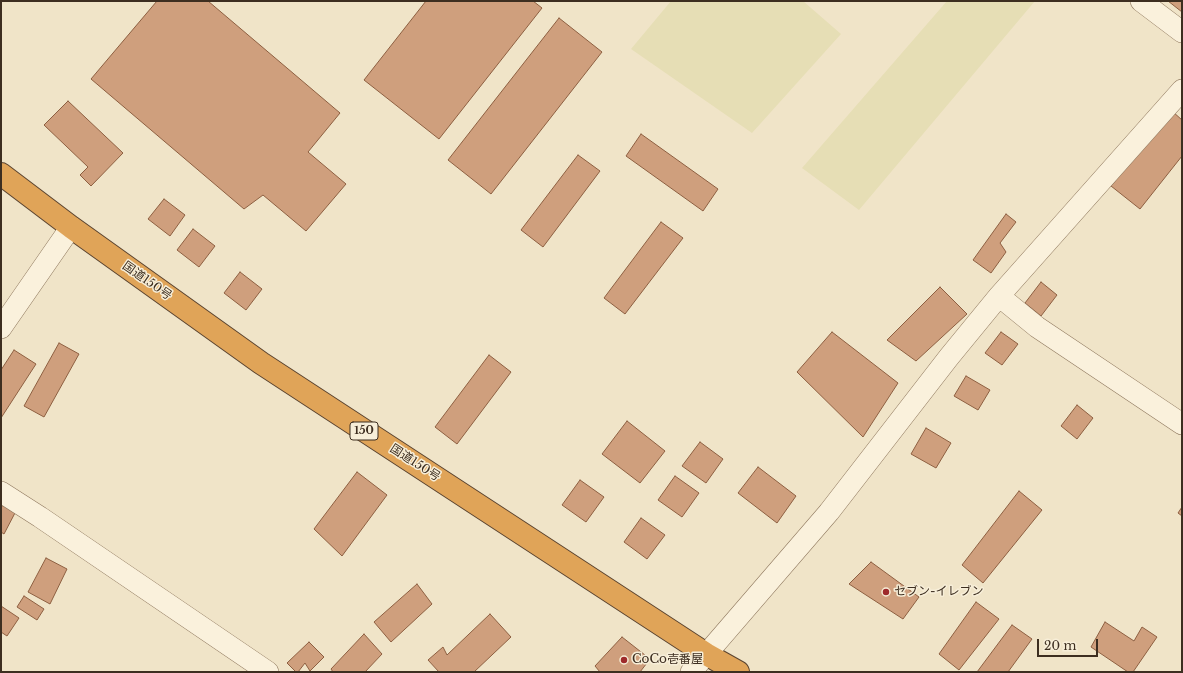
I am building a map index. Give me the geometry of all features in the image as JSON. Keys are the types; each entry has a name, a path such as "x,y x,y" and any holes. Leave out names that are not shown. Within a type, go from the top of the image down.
{"highway":[{"name":"国道150号","path":"1,174 71,228 261,363 706,654 738,672"}],"street":[{"path":"1141,1 1182,32"},
{"path":"691,672 829,512 999,296 1182,90"},
{"path":"1,328 71,228"},
{"path":"999,296 1037,327 1182,424"},
{"path":"1,492 47,521 268,672"}],"shaded area":[{"path":"671,1 803,1 841,34 752,133 631,49"},
{"path":"947,1 1035,1 859,210 802,168"}],"building":[{"path":"157,1 208,1 340,113 308,152 346,184 306,231 263,195 244,209 91,79"},
{"path":"426,1 533,1 542,8 439,139 364,80"},
{"path":"1168,1 1182,1 1182,12"},
{"path":"559,18 602,52 491,194 448,160"},
{"path":"68,101 123,153 91,186 80,175 88,167 44,125"},
{"path":"1172,111 1182,120 1182,156 1140,209 1111,186"},
{"path":"641,134 718,189 703,211 626,156"},
{"path":"578,155 600,171 543,247 521,230"},
{"path":"164,199 185,215 170,236 148,219"},
{"path":"1006,214 1016,222 1000,243 1006,252 991,273 973,260"},
{"path":"661,222 683,238 625,314 604,298"},
{"path":"193,229 215,246 199,267 177,250"},
{"path":"240,272 262,289 246,310 224,293"},
{"path":"1041,282 1057,295 1041,316 1025,303"},
{"path":"940,287 967,314 916,361 887,340"},
{"path":"832,332 898,383 863,437 797,372"},
{"path":"1001,332 1018,344 1002,365 985,353"},
{"path":"59,343 79,354 44,417 24,406"},
{"path":"14,350 36,364 1,418 1,370"},
{"path":"489,355 511,372 457,444 435,427"},
{"path":"966,376 990,390 978,410 954,396"},
{"path":"1077,405 1093,418 1077,439 1061,426"},
{"path":"627,421 665,451 640,483 602,454"},
{"path":"926,428 951,443 936,468 911,454"},
{"path":"700,442 723,459 706,483 682,466"},
{"path":"758,467 796,496 777,523 738,493"},
{"path":"357,472 387,495 342,556 314,529"},
{"path":"675,476 699,493 682,517 658,500"},
{"path":"580,480 604,497 586,522 562,505"},
{"path":"1019,491 1042,510 983,583 962,565"},
{"path":"3,504 16,511 4,534 1,532 1,508"},
{"path":"1182,507 1182,516 1178,513"},
{"path":"641,518 665,535 647,559 624,542"},
{"path":"46,558 67,569 50,604 28,592"},
{"path":"871,562 919,597 903,619 849,584"},
{"path":"417,584 432,604 391,642 374,622"},
{"path":"24,596 44,609 37,620 17,607"},
{"path":"976,602 999,619 959,670 939,654"},
{"path":"1,606 19,618 7,636 1,632"},
{"path":"490,614 511,637 474,672 439,672 428,660 443,647 447,655"},
{"path":"1105,622 1134,641 1142,627 1157,637 1133,672 1128,672 1091,647"},
{"path":"1012,625 1032,639 1008,672 977,672"},
{"path":"364,634 382,654 365,672 333,672 331,669"},
{"path":"622,637 650,659 640,672 600,672 595,666"},
{"path":"309,642 324,657 310,671 305,663 298,672 296,672 287,663"}],"place":[{"name":"セブン-イレブン","path":"886,592"},
{"name":"CoCo壱番屋","path":"624,660"}]}
